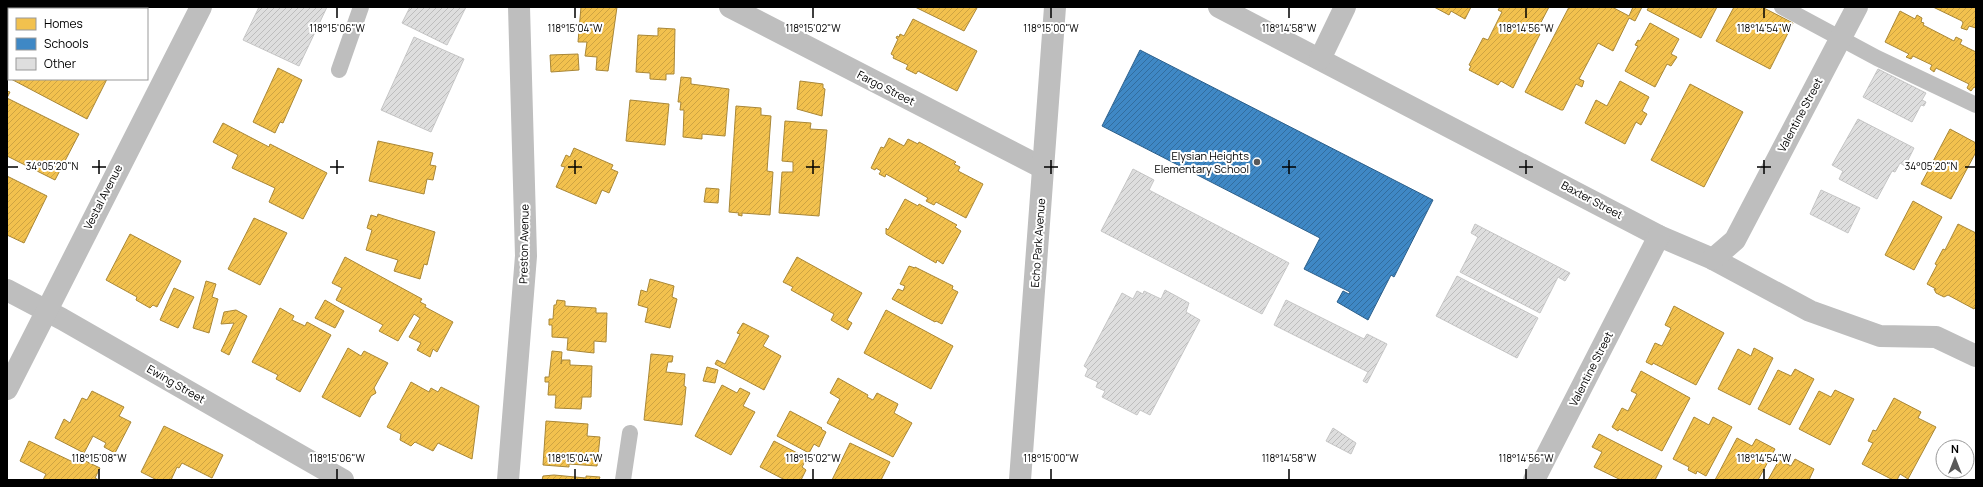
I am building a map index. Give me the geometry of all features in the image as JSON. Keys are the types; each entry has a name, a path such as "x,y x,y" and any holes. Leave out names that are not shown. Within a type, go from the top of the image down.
{"street":[{"name":"Vestal Avenue","path":"7,388 201,7"},
{"name":"Preston Avenue","path":"508,480 526,256 519,7"},
{"name":"Fargo Street","path":"730,7 1043,168"},
{"name":"Echo Park Avenue","path":"1020,480 1055,7"},
{"name":"Baxter Street","path":"1219,7 1659,236 1713,259 1810,311 1880,336 1936,337 1976,356"},
{"path":"1320,59 1345,7"},
{"name":"Valentine Street","path":"1713,259 1735,240 1857,7"},
{"name":"Valentine Street","path":"1534,480 1659,236"},
{"name":"Ewing Street","path":"7,290 46,310 343,480"}],"lane":[{"path":"339,70 361,7"},
{"path":"1782,7 1840,39 1976,105"},
{"path":"623,480 630,433"}],"building: Homes":[{"path":"25,7 143,8 27,8"},
{"path":"581,7 617,7 608,71 596,70 597,57 585,56 587,42 578,42"},
{"path":"915,7 977,7 977,8 964,31"},
{"path":"1434,7 1471,7 1465,19 1451,11 1449,15"},
{"path":"1500,7 1549,7 1538,28 1537,33 1540,34 1513,88 1501,81 1498,85 1469,70 1471,66 1469,65 1483,38 1488,40 1502,12 1498,10"},
{"path":"1569,7 1612,7 1629,16 1633,7 1642,7 1635,21 1629,18 1613,51 1598,43 1579,79 1584,81 1582,87 1576,84 1563,110 1561,110 1525,92"},
{"path":"1649,7 1717,7 1701,38 1647,10"},
{"path":"1734,7 1762,7 1793,23 1770,69 1716,41"},
{"path":"1933,7 1976,7 1976,28 1969,26 1967,30 1961,28 1963,23 1962,21"},
{"path":"1900,11 1915,19 1917,15 1922,18 1921,22 1924,23 1923,25 1954,41 1956,37 1962,40 1960,44 1976,52 1976,88 1974,87 1971,91 1967,88 1969,84 1936,68 1934,72 1930,69 1932,65 1913,56 1911,59 1906,57 1909,54 1885,42"},
{"path":"913,19 977,51 957,91 918,71 916,74 906,69 908,65 893,58 894,56 891,54 898,39 896,38 897,36 899,37 900,34 904,36"},
{"path":"1650,23 1679,39 1671,54 1677,57 1671,66 1667,64 1655,87 1625,71 1638,46 1635,45 1638,40 1640,41"},
{"path":"658,28 675,29 674,74 666,74 666,80 650,79 650,73 636,72 638,35 658,36"},
{"path":"8,30 8,78 7,77"},
{"path":"578,54 579,70 551,72 550,55"},
{"path":"278,68 302,80 283,123 280,122 275,133 253,122"},
{"path":"681,77 691,78 691,84 729,89 725,136 702,134 702,139 683,137 684,110 680,110 681,102 678,102"},
{"path":"13,80 106,80 87,119"},
{"path":"800,81 823,84 823,88 825,89 822,116 797,109"},
{"path":"1620,81 1649,97 1642,111 1647,114 1641,125 1636,122 1625,144 1585,123 1596,100 1607,106"},
{"path":"1690,84 1743,112 1704,187 1651,160"},
{"path":"7,91 10,92 7,98"},
{"path":"7,98 79,134 55,180 7,156"},
{"path":"630,100 669,104 665,145 626,141"},
{"path":"736,106 761,108 761,115 771,116 767,171 773,172 770,215 742,213 742,216 738,215 739,213 729,212"},
{"path":"785,121 811,123 810,129 827,130 819,216 779,213 782,172 793,172 793,162 782,161"},
{"path":"223,123 269,147 270,144 327,173 303,219 269,202 275,188 232,168 238,155 213,142"},
{"path":"1950,129 1976,143 1976,152 1951,199 1921,184"},
{"path":"889,138 904,146 908,139 918,144 919,142 956,162 954,164 960,167 958,171 983,184 966,218 936,202 934,205 926,201 928,198 886,174 885,177 879,174 881,171 876,168 875,170 871,168 881,147 884,148"},
{"path":"378,141 433,153 430,165 436,166 433,180 427,179 424,194 369,181"},
{"path":"574,148 613,165 611,169 618,172 609,193 602,190 596,204 556,187 565,167 561,166 566,155 570,157"},
{"path":"7,176 47,196 24,243 7,235"},
{"path":"706,188 719,189 718,203 704,202"},
{"path":"905,199 918,206 919,204 957,225 955,227 961,231 943,264 937,260 936,263 886,234 886,228 888,230"},
{"path":"1913,201 1942,217 1914,270 1885,255"},
{"path":"378,214 435,232 427,265 424,264 420,279 394,271 398,260 366,250 372,230 367,228 371,215 377,217"},
{"path":"254,218 287,233 260,285 228,269"},
{"path":"1958,224 1976,233 1976,306 1974,309 1948,295 1944,297 1936,293 1934,289 1936,289 1927,284 1937,265 1935,264 1943,249 1945,250"},
{"path":"130,234 181,261 157,307 153,305 150,308 136,300 137,297 106,280"},
{"path":"345,257 422,299 420,302 426,305 425,307 453,322 437,352 433,349 430,357 417,350 421,343 409,337 420,318 414,314 398,341 379,331 383,325 336,300 342,288 332,283"},
{"path":"797,257 862,293 847,320 852,323 848,330 831,320 834,314 791,290 793,287 783,282"},
{"path":"909,266 915,267 953,286 952,289 958,292 942,324 936,321 935,322 892,299 898,289 903,291 905,286 900,284"},
{"path":"650,279 674,286 672,297 677,299 670,328 645,322 648,308 638,305 641,290 647,292"},
{"path":"206,281 216,284 212,297 218,299 209,333 193,328"},
{"path":"174,288 194,297 178,328 160,320"},
{"path":"325,300 344,311 335,328 315,318"},
{"path":"557,300 565,301 565,306 596,308 596,313 607,313 606,342 594,341 594,353 567,350 568,338 552,337 552,325 549,325 549,319 553,319 554,305 556,305"},
{"path":"1674,306 1724,333 1696,385 1653,363 1652,365 1646,362 1655,343 1662,346 1671,328 1665,325"},
{"path":"280,308 294,316 292,320 305,326 307,322 331,335 300,392 276,379 278,375 252,362"},
{"path":"236,310 247,316 229,355 221,351 234,323 221,324 224,312"},
{"path":"886,310 953,346 931,389 864,353"},
{"path":"743,323 769,336 763,346 781,356 764,390 715,364 717,360 725,364 740,334 737,333"},
{"path":"348,348 361,356 364,351 388,363 374,388 376,393 371,396 360,417 322,397"},
{"path":"1754,348 1773,358 1750,405 1718,389 1738,349 1751,356"},
{"path":"552,351 562,352 561,364 562,360 570,360 570,365 592,366 591,397 582,397 581,409 555,408 556,395 548,395 549,382 545,382 545,377 549,377"},
{"path":"651,354 673,356 672,362 668,362 666,372 685,374 684,386 686,387 682,425 644,420"},
{"path":"707,367 718,370 715,383 703,381"},
{"path":"1795,369 1814,379 1790,425 1758,409 1778,370 1791,376"},
{"path":"1641,371 1690,398 1662,451 1619,429 1618,431 1612,427 1622,408 1628,411 1637,394 1631,391"},
{"path":"838,378 868,395 867,397 873,400 877,393 898,404 894,413 912,423 893,457 827,423 840,399 830,393"},
{"path":"411,382 429,392 431,388 438,392 441,387 479,406 472,459 438,443 433,451 415,442 411,446 400,440 401,434 387,427"},
{"path":"722,385 737,393 740,388 750,393 743,406 755,412 731,455 695,436"},
{"path":"1835,390 1854,399 1830,445 1799,429 1819,391 1831,397"},
{"path":"92,391 124,407 119,416 131,422 115,453 104,447 106,443 93,436 84,453 55,438 64,419 70,423 82,398 87,400"},
{"path":"1894,398 1921,412 1918,418 1936,427 1908,479 1900,474 1897,480 1893,480 1862,464 1873,443 1868,441 1873,430 1876,431"},
{"path":"790,411 822,428 821,429 826,432 819,447 814,444 809,453 777,436"},
{"path":"1694,417 1709,425 1713,417 1732,427 1706,476 1697,471 1696,474 1688,470 1689,467 1673,459"},
{"path":"546,421 588,424 587,436 600,437 597,466 569,464 569,467 543,465"},
{"path":"164,426 223,455 212,478 182,463 179,468 177,467 171,480 157,480 141,472"},
{"path":"1599,434 1662,466 1655,480 1621,480 1594,467 1602,452 1592,447"},
{"path":"1737,438 1752,446 1756,439 1775,449 1758,480 1715,480"},
{"path":"29,441 73,462 75,456 100,468 95,478 99,480 43,480 46,474 20,461"},
{"path":"774,441 807,458 802,467 806,470 801,480 785,480 760,467"},
{"path":"850,443 890,462 881,480 832,480"},
{"path":"1795,459 1814,469 1809,480 1768,480 1779,460 1791,466"},
{"path":"554,475 586,478 586,476 600,477 599,480 542,480 543,476"}],"building: Schools":[{"path":"1140,50 1433,200 1394,277 1391,275 1368,320 1337,302 1343,291 1349,294 1350,292 1304,269 1320,238 1102,126"}],"building: Other":[{"path":"259,7 327,7 299,66 243,40"},
{"path":"410,7 466,7 447,45 402,23"},
{"path":"414,37 464,59 431,132 381,110"},
{"path":"1878,69 1926,93 1922,100 1926,102 1924,106 1921,105 1912,122 1863,97"},
{"path":"1858,119 1914,148 1905,166 1900,163 1895,172 1892,171 1877,199 1839,179 1843,171 1832,165"},
{"path":"1133,169 1154,180 1149,190 1289,263 1262,314 1101,231"},
{"path":"1821,190 1860,208 1848,233 1810,214"},
{"path":"1475,224 1570,273 1565,281 1558,277 1540,313 1460,272 1478,237 1471,233"},
{"path":"1457,276 1538,318 1517,358 1436,316"},
{"path":"1165,290 1189,303 1186,312 1200,320 1150,415 1140,410 1137,415 1102,397 1105,391 1096,387 1098,382 1085,376 1088,369 1084,366 1122,293 1133,299 1137,291 1143,294 1144,291 1161,299"},
{"path":"1286,300 1364,339 1367,334 1387,344 1367,383 1363,381 1368,372 1274,325"},
{"path":"1333,428 1356,443 1351,454 1326,441"}],"place":[{"name":"Elysian Heights Elementary School","path":"1257,162"}]}
